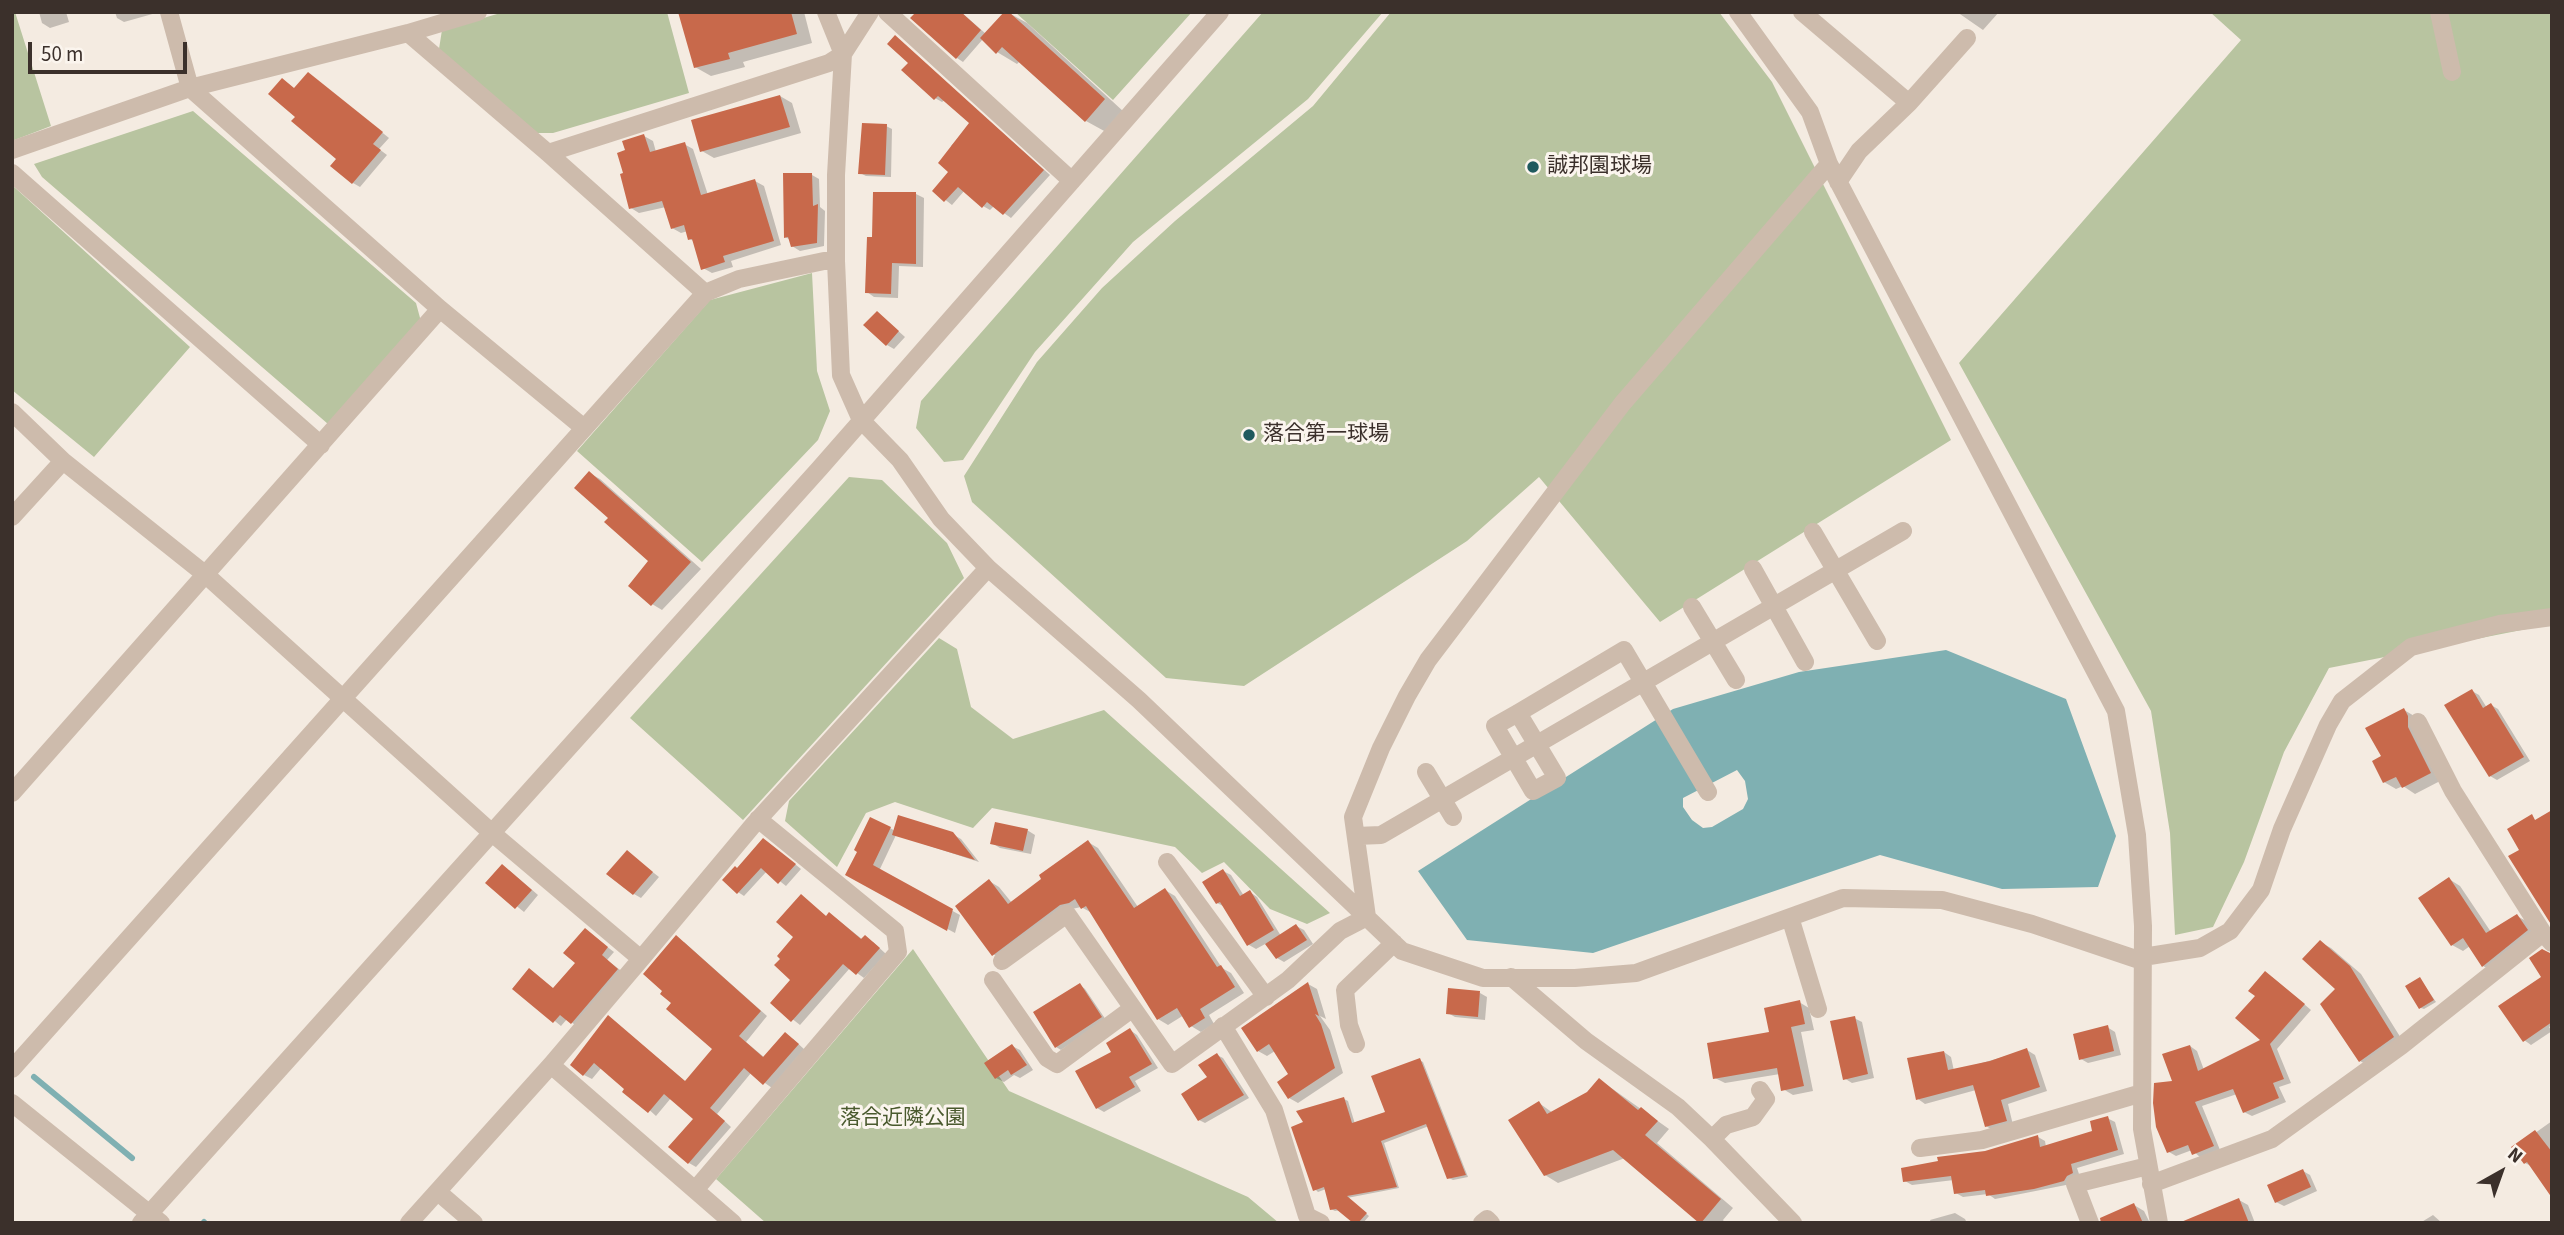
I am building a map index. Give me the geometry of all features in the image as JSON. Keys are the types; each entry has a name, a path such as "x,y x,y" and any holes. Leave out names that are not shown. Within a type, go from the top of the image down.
{"street":[{"path":"169,12 190,89 440,309 584,428"},
{"path":"12,150 190,89 408,33 478,12"},
{"path":"826,12 843,54 836,175 836,261 841,375 861,420 900,460 941,519 988,568 1139,700 1402,951 1483,978 1575,978 1636,973 1843,898 1942,900 2032,924 2111,953 2143,959 2200,947 2230,931 2262,890 2281,829 2328,725 2342,701 2411,647 2500,624 2552,617"},
{"path":"548,153 829,63 843,54 870,12"},
{"path":"887,12 1072,181"},
{"path":"12,1103 151,1219 1220,12"},
{"path":"1738,12 1810,112 1838,182 2116,711 2137,835 2143,959 2142,1129 2159,1223"},
{"path":"1802,12 1909,103"},
{"path":"2439,12 2452,72"},
{"path":"408,33 705,293"},
{"path":"1838,182 1858,151 1909,103 1967,38"},
{"path":"1367,917 1353,817 1376,759 1428,660 1622,404 1829,164"},
{"path":"12,173 321,445"},
{"path":"12,1069 705,293 739,279 824,261 836,261"},
{"path":"12,793 440,309"},
{"path":"12,412 63,461 206,575 492,833 641,959"},
{"path":"12,517 63,461"},
{"path":"1356,836 1381,835 1903,531"},
{"path":"1813,532 1877,641"},
{"path":"409,1223 551,1065 758,819 988,568"},
{"path":"1753,569 1805,662"},
{"path":"1692,607 1735,680"},
{"path":"1518,713 1557,778 1533,791 1495,726 1624,650 1708,792"},
{"path":"2090,1223 2074,1184 2149,1175 2272,1139 2547,938 2452,791 2418,722"},
{"path":"1426,772 1453,817"},
{"path":"695,1190 898,952 895,931 758,819"},
{"path":"1167,862 1266,997"},
{"path":"1002,961 1067,914 1172,1065 1288,980 1340,931 1367,917"},
{"path":"1790,917 1818,1009"},
{"path":"1356,1044 1349,1026 1346,990 1394,943"},
{"path":"1511,977 1586,1041 1678,1107 1793,1223"},
{"path":"993,981 1047,1058 1057,1065 1133,1008"},
{"path":"1223,1026 1274,1110 1307,1216 1321,1223"},
{"path":"551,1065 733,1223"},
{"path":"1712,1139 1726,1125 1753,1117 1766,1099 1760,1090"},
{"path":"1920,1148 1982,1140 2142,1093"},
{"path":"438,1192 474,1223"}],"green space":[{"path":"12,12 15,12 51,126 12,141"},
{"path":"504,12 667,12 689,93 553,133 530,133 439,49 442,30"},
{"path":"1015,12 1192,12 1113,100"},
{"path":"1263,12 1383,12 1308,99 1133,242 1035,352 963,460 944,462 916,428 921,401"},
{"path":"1391,12 1719,12 1772,82 1951,440 1660,622 1539,477 1467,541 1244,686 1166,678 972,502 964,476 1037,362 1102,288 1175,221 1313,106"},
{"path":"2210,12 2552,12 2552,624 2329,668 2284,752 2244,862 2213,927 2175,935 2170,833 2151,711 1959,363 2241,40"},
{"path":"193,111 416,303 423,329 328,424 42,177 34,164"},
{"path":"12,185 190,347 94,457 12,390"},
{"path":"812,273 817,371 830,411 818,440 702,562 577,451 710,300"},
{"path":"849,477 882,480 947,543 964,578 743,820 630,718"},
{"path":"939,638 957,649 971,707 1013,739 1104,710 1330,913 1307,924 1270,909 1224,862 1202,873 1175,847 992,808 973,828 895,802 866,813 837,867 785,821 789,801"},
{"name":"落合近隣公園","path":"913,949 1009,1091 1248,1197 1279,1223 766,1223 716,1179"}],"water":[{"path":"1946,650 2066,699 2116,836 2098,887 2002,889 1880,855 1593,953 1467,940 1418,871 1673,709 1799,672","holes":["1737,770 1745,781 1748,799 1743,809 1712,827 1703,828 1692,820 1683,807 1683,798"]}],"building":[{"path":"678,12 791,12 797,34 728,53 730,59 694,68"},
{"path":"916,12 961,12 981,30 956,59 910,18"},
{"path":"1004,12 1009,12 1105,99 1085,122 1002,47 996,54 980,38"},
{"path":"895,35 1044,170 1003,215 987,202 982,208 958,187 944,202 932,191 948,172 938,163 969,123 938,96 934,100 901,70 908,63 887,44"},
{"path":"308,72 383,132 373,144 381,150 352,184 330,166 336,159 291,121 295,117 268,94 282,78 294,88"},
{"path":"780,95 790,127 700,152 691,120"},
{"path":"862,123 887,124 885,175 858,174"},
{"path":"644,134 650,152 685,142 701,195 755,179 774,241 723,256 725,262 701,270 692,239 688,240 684,225 671,229 662,201 629,209 617,153 625,150 622,141"},
{"path":"783,173 812,173 813,206 818,204 817,243 791,247 788,237 784,238"},
{"path":"873,192 916,192 916,264 892,263 891,294 865,293 867,237 872,237"},
{"path":"877,311 899,331 886,346 863,325"},
{"path":"589,471 691,562 651,606 628,586 648,561 604,522 608,518 574,488"},
{"path":"2472,689 2483,708 2491,703 2524,757 2489,777 2444,705"},
{"path":"2404,708 2408,716 2408,727 2431,773 2402,788 2396,777 2383,783 2372,761 2381,756 2365,728"},
{"path":"2552,810 2552,926 2508,856 2519,850 2507,829 2532,814 2535,820"},
{"path":"898,815 953,832 975,860 892,835"},
{"path":"870,817 891,827 873,865 953,909 947,931 845,875"},
{"path":"995,822 1028,829 1023,851 990,844"},
{"path":"763,838 796,864 778,884 761,868 737,894 722,880 735,866 737,868"},
{"path":"1088,840 1134,908 1165,888 1217,967 1221,965 1235,987 1200,1009 1205,1018 1189,1028 1177,1008 1157,1020 1086,906 1081,909 1075,899 1060,905 992,956 955,906 989,879 1008,904 1041,879 1039,875"},
{"path":"627,850 653,872 633,895 606,874"},
{"path":"502,864 532,890 515,909 485,883"},
{"path":"1223,869 1240,896 1250,890 1274,930 1247,946 1220,902 1216,904 1202,882"},
{"path":"2449,877 2486,933 2517,914 2528,930 2482,967 2463,938 2451,946 2418,898"},
{"path":"801,894 826,916 829,912 861,939 865,935 880,948 856,975 843,964 791,1022 770,1003 790,980 774,965 780,959 777,956 793,937 776,922"},
{"path":"1296,924 1307,940 1276,959 1265,944"},
{"path":"585,928 608,947 602,955 618,969 571,1024 560,1015 553,1023 512,989 529,968 553,988 575,963 563,953"},
{"path":"676,935 761,1011 739,1036 763,1057 785,1032 799,1044 763,1085 744,1068 710,1108 725,1121 688,1164 668,1147 693,1119 664,1094 648,1113 622,1092 624,1089 594,1063 583,1076 570,1065 608,1015 685,1081 712,1049 666,1009 671,1003 643,974"},
{"path":"2320,940 2350,966 2394,1037 2359,1062 2320,1004 2335,989 2302,959"},
{"path":"2542,949 2552,954 2552,1022 2523,1042 2498,1006 2541,977 2529,958"},
{"path":"2265,971 2305,1004 2270,1044 2284,1079 2273,1083 2279,1098 2243,1113 2233,1089 2195,1102 2214,1146 2192,1155 2188,1145 2167,1153 2156,1127 2153,1103 2154,1083 2172,1081 2162,1054 2190,1045 2198,1071 2260,1040 2235,1018 2255,996 2248,991"},
{"path":"2420,977 2434,1000 2419,1009 2405,986"},
{"path":"1308,982 1319,1016 1315,1014 1321,1024 1335,1068 1288,1099 1277,1082 1288,1074 1269,1044 1257,1052 1241,1028"},
{"path":"1080,983 1102,1017 1055,1048 1033,1012"},
{"path":"1448,988 1480,991 1478,1017 1446,1014"},
{"path":"1800,1000 1805,1024 1791,1027 1804,1086 1781,1091 1777,1068 1713,1079 1707,1043 1769,1032 1764,1008"},
{"path":"1855,1016 1868,1074 1843,1080 1830,1021"},
{"path":"2108,1025 2114,1051 2079,1060 2073,1034"},
{"path":"1130,1028 1152,1064 1129,1077 1135,1087 1096,1109 1075,1071 1111,1052 1106,1043"},
{"path":"1012,1044 1027,1065 1011,1075 1008,1070 995,1079 984,1063"},
{"path":"2027,1048 2040,1087 2001,1100 2007,1121 1985,1127 1973,1085 1916,1100 1907,1058 1944,1051 1948,1070 1990,1061"},
{"path":"1217,1053 1244,1095 1198,1121 1181,1094 1207,1077 1198,1065"},
{"path":"1420,1058 1466,1175 1447,1179 1426,1124 1381,1141 1397,1187 1347,1196 1367,1213 1358,1223 1353,1223 1336,1209 1330,1210 1324,1187 1313,1191 1291,1127 1303,1122 1296,1111 1344,1097 1352,1123 1385,1112 1371,1076"},
{"path":"1599,1078 1638,1110 1641,1107 1658,1121 1645,1135 1721,1199 1701,1223 1613,1150 1544,1176 1508,1120 1539,1101 1547,1114 1587,1092"},
{"path":"2108,1116 2118,1150 2071,1164 2073,1173 2064,1181 2034,1189 1986,1196 1985,1190 1954,1194 1951,1176 1903,1182 1901,1168 1938,1161 1937,1157 1985,1151 2038,1135 2040,1147 2092,1131 2090,1121"},
{"path":"2535,1130 2552,1152 2552,1198 2527,1162 2524,1164 2511,1147"},
{"path":"2303,1169 2311,1187 2275,1203 2267,1185"},
{"path":"2239,1198 2249,1223 2181,1223 2181,1222"},
{"path":"2134,1203 2143,1223 2101,1223 2100,1218"}],"waterway":[{"path":"34,1077 132,1158"}],"place":[{"name":"誠邦園球場","path":"1533,167"},
{"name":"落合第一球場","path":"1249,435"}]}
